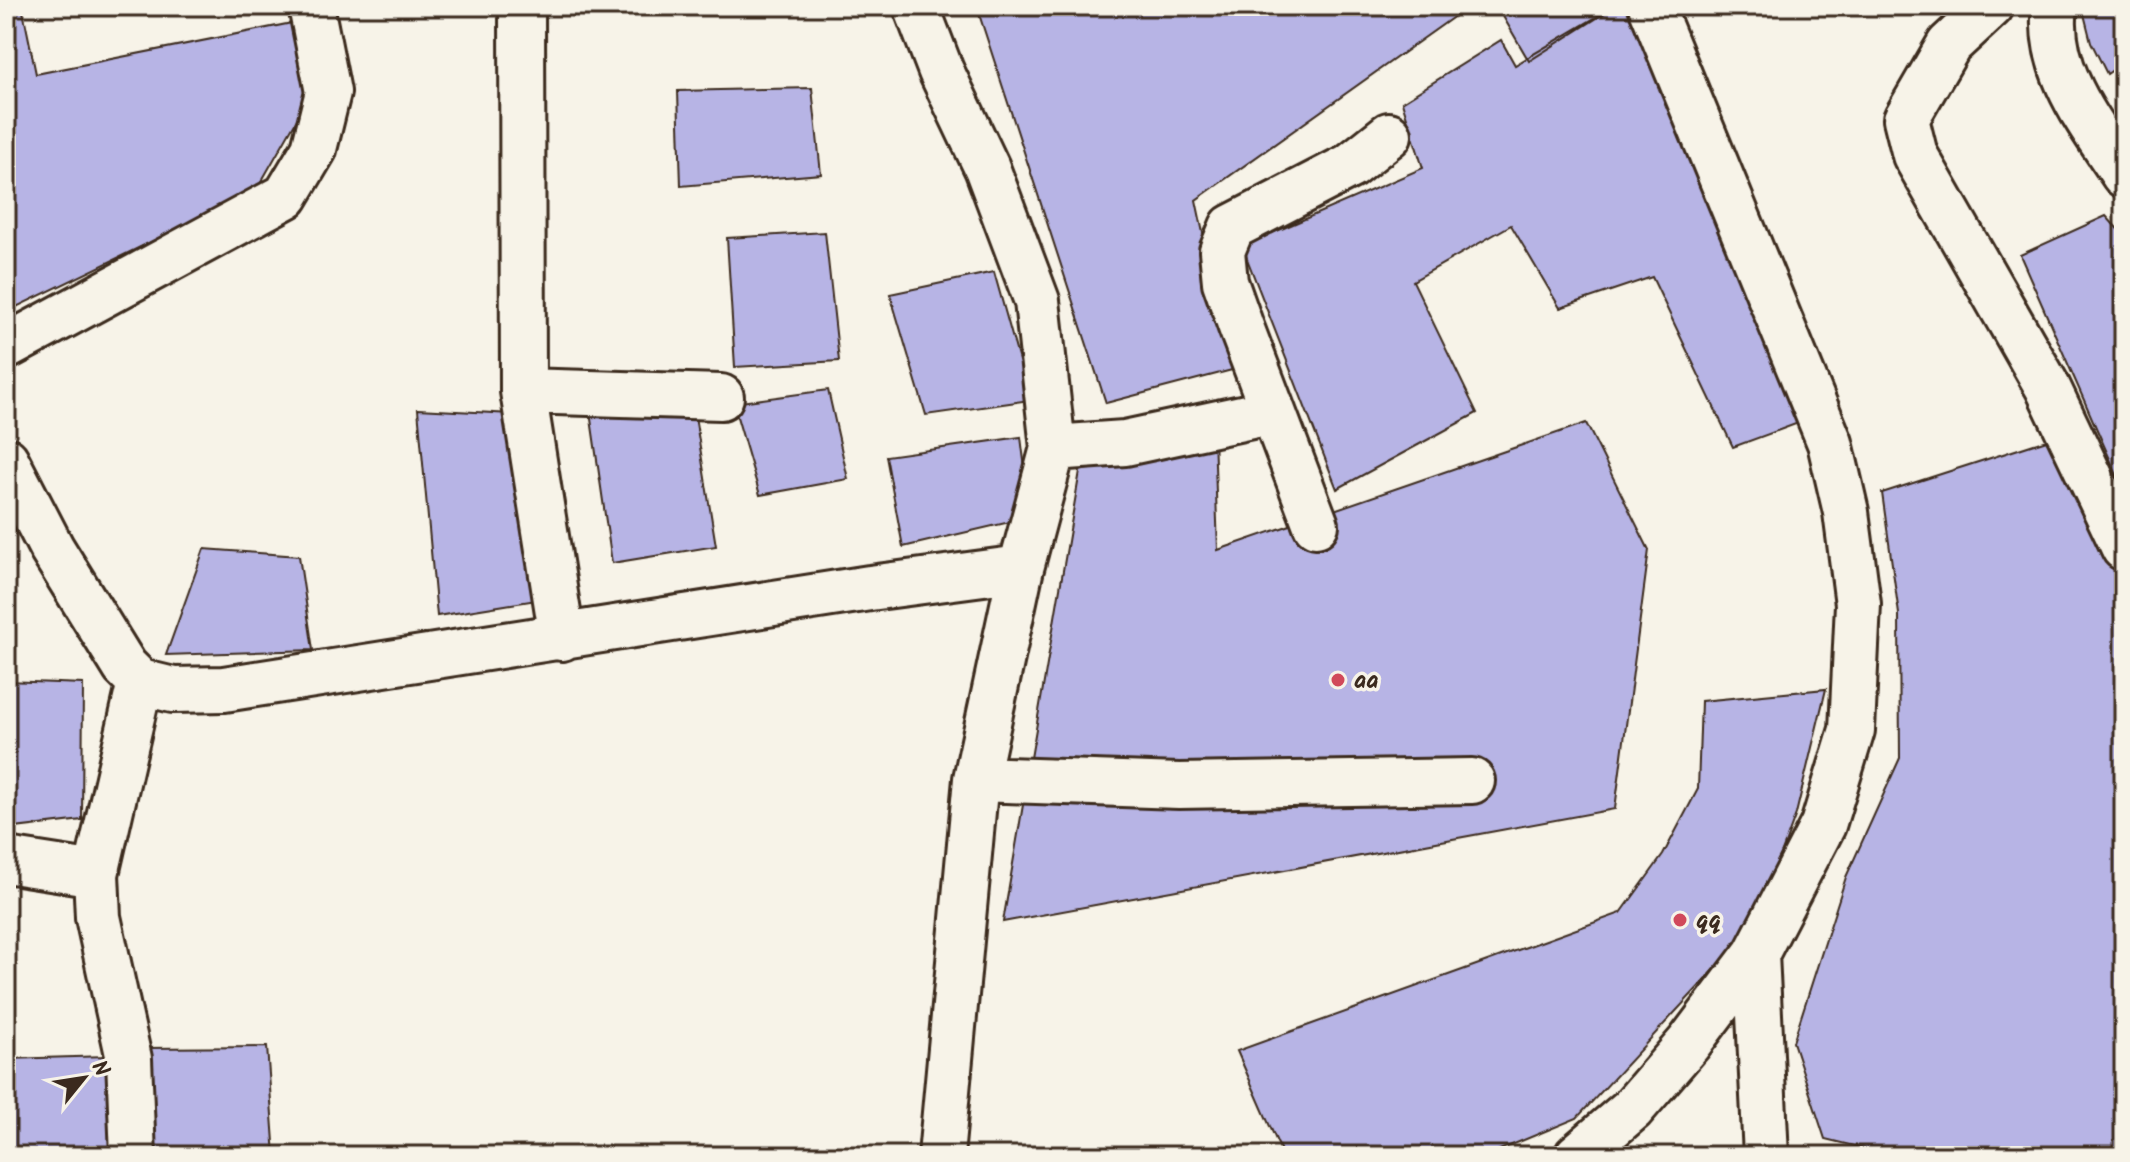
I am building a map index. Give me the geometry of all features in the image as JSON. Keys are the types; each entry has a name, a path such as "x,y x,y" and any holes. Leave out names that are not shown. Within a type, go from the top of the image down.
{"street":[{"path":"6,347 286,196 314,149 328,92 311,6"},
{"path":"522,6 523,391 562,638"},
{"path":"916,6 941,71 987,168 1037,301 1053,448 1021,568 976,779 943,1149"},
{"path":"1577,1156 1632,1109 1689,1043 1756,954 1823,825 1852,730 1858,604 1846,512 1830,443 1651,6"},
{"path":"1991,6 1949,45 1906,119 1915,155 2047,386 2124,548"},
{"path":"2055,6 2052,29 2073,95 2124,175"},
{"path":"1316,525 1270,412 1225,282 1222,251 1232,227 1350,166 1389,135"},
{"path":"523,391 721,397"},
{"path":"1053,448 1125,443 1270,412"},
{"path":"6,460 52,549 105,639 140,682 173,690 224,689 870,588 1021,568"},
{"path":"133,1156 129,1059 98,917 96,874 140,682"},
{"path":"976,779 1179,786 1472,781"},
{"path":"6,860 96,874"},
{"path":"1756,954 1766,1156"}],"building":[{"path":"6,6 22,6 36,74 292,23 313,91 256,191 6,312"},
{"path":"986,6 1469,6 1196,200 1232,370 1106,403 978,11"},
{"path":"1497,6 1616,6 1529,61"},
{"path":"1615,6 1634,6 1804,421 1733,447 1652,277 1560,308 1511,225 1413,281 1477,413 1337,489 1242,246 1423,168 1402,102 1501,40 1515,65"},
{"path":"2082,6 2124,6 2124,62 2107,74 2091,42"},
{"path":"812,88 821,174 681,186 678,91"},
{"path":"2106,216 2124,236 2124,491 2020,255"},
{"path":"825,232 839,361 735,367 727,238"},
{"path":"994,272 1030,400 926,415 890,294"},
{"path":"828,390 848,479 760,495 733,403"},
{"path":"693,404 716,546 612,563 590,412"},
{"path":"418,409 512,414 543,599 437,616"},
{"name":"aa","path":"1586,423 1649,550 1615,809 1003,922 1080,471 1214,436 1218,550"},
{"path":"2059,436 2124,579 2124,1156 1895,1156 1825,1139 1793,1042 1846,877 1900,758 1899,614 1882,493"},
{"path":"1021,437 1031,517 903,547 886,456"},
{"path":"204,549 299,556 313,650 166,655"},
{"path":"6,681 83,684 82,820 6,829"},
{"name":"qq","path":"1826,689 1796,814 1754,927 1577,1118 1485,1156 1283,1156 1237,1051 1621,913 1663,855 1698,789 1701,701"},
{"path":"267,1047 275,1156 151,1156 144,1048"},
{"path":"108,1056 116,1156 6,1156 6,1059"}],"place":[{"name":"aa","path":"1338,680"},
{"name":"qq","path":"1680,920"}]}
